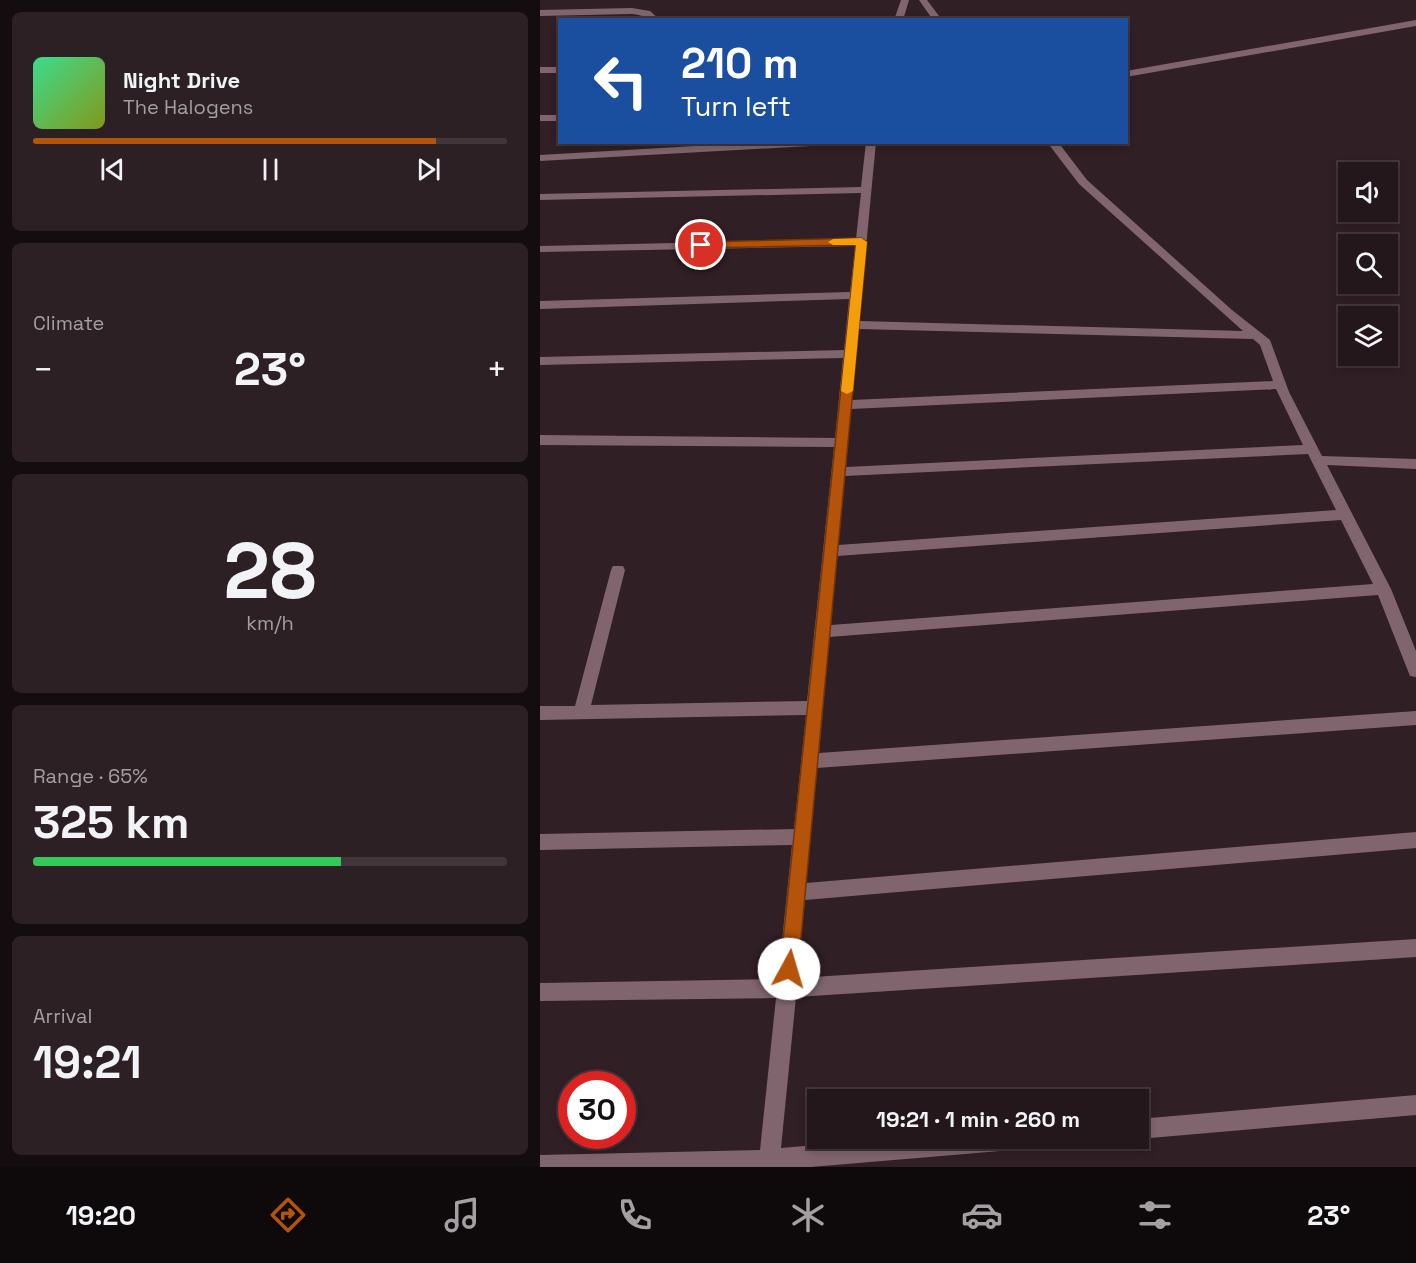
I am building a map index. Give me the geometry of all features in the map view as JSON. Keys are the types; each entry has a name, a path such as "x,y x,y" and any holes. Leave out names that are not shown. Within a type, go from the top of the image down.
{"street":[{"path":"899,18 905,0"},
{"path":"923,0 936,18"},
{"path":"540,13 632,11 647,13 653,18"},
{"path":"1128,74 1416,23"},
{"path":"540,70 558,70"},
{"path":"540,118 558,117"},
{"path":"540,158 792,144"},
{"path":"769,1163 871,144"},
{"path":"1054,144 1083,182 1168,260 1266,343 1283,392 1313,455 1411,647 1416,671"},
{"path":"540,197 866,190"},
{"path":"540,249 861,242"},
{"path":"540,305 856,295"},
{"path":"853,326 1256,335"},
{"path":"540,361 850,354"},
{"path":"845,405 1282,385"},
{"path":"540,440 841,443"},
{"path":"838,472 1313,455 1416,464"},
{"path":"831,551 1344,515"},
{"path":"581,712 618,570"},
{"path":"822,632 1383,589"},
{"path":"540,713 815,708"},
{"path":"809,761 1416,718"},
{"path":"540,842 802,837"},
{"path":"796,892 1416,840"},
{"path":"540,992 787,988 1416,948"},
{"path":"1149,1128 1416,1105"},
{"path":"540,1166 769,1163 911,1149"}],"slow traffic":[{"path":"833,242 861,242 847,391"}],"route":[{"path":"701,245 861,242 789,969"}]}
